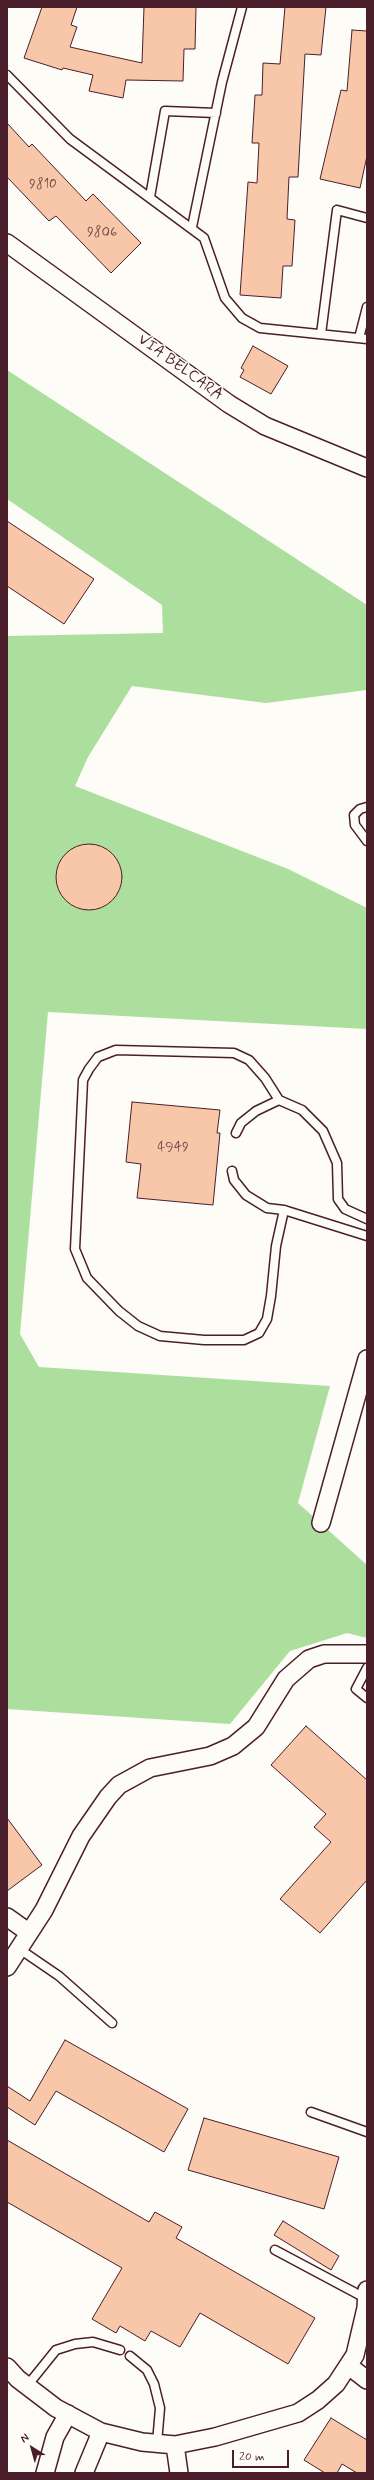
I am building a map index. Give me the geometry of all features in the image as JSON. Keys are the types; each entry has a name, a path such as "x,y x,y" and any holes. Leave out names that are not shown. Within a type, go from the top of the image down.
{"street":[{"name":"VIA BELCARA","path":"7,242 229,404 265,426 367,468"},
{"path":"321,1523 367,1359"},
{"path":"7,1967 28,1932 44,1910 81,1836 108,1796 119,1785 150,1768 210,1756 233,1746 256,1727 286,1679 309,1659 324,1654 367,1654"},
{"path":"7,1917 28,1932"},
{"path":"7,2368 27,2386 56,2408 101,2432 142,2442 176,2445 215,2437 298,2413 331,2388 355,2355 367,2290"},
{"path":"348,2366 367,2380"},
{"path":"45,2473 55,2437 68,2414"},
{"path":"84,2473 101,2432"},
{"path":"176,2445 179,2473"}],"lane":[{"path":"192,227 216,113 242,7"},
{"path":"7,75 70,139 192,227 204,238 225,298 242,318 260,328 363,338 367,307"},
{"path":"150,197 165,111 216,113"},
{"path":"321,334 337,210 367,218"},
{"path":"367,807 360,809 354,815 354,825 367,841"},
{"path":"284,1210 276,1246 271,1296 266,1319 259,1333 244,1340 204,1340 160,1336 138,1326 119,1311 86,1278 75,1248 83,1080 98,1057 116,1050 234,1053 249,1060 265,1078 278,1100 302,1110 323,1131 337,1163 338,1198 345,1209 367,1218"},
{"path":"236,1133 241,1123 256,1111 278,1100"},
{"path":"232,1171 234,1180 246,1195 267,1208 284,1210 367,1236"},
{"path":"367,1668 356,1689 367,1698"},
{"path":"18,1948 59,1976 112,2023"},
{"path":"311,2112 367,2132"},
{"path":"275,2250 366,2299"},
{"path":"27,2386 56,2350 75,2344 93,2342 120,2350"},
{"path":"130,2356 148,2370 154,2384 160,2408 157,2443"}],"green space":[{"path":"7,370 367,605 367,690 266,703 132,686 88,757 75,786 288,869 367,908 367,1029 48,1012 20,1334 39,1367 330,1386 298,1503 367,1565 367,1638 347,1633 290,1651 230,1724 7,1709 7,636 163,633 162,605 7,499"}],"building":[{"path":"42,7 77,7 71,25 77,27 70,47 142,63 144,7 196,7 195,49 184,49 183,81 126,80 123,98 89,91 93,75 63,68 62,70 24,58"},
{"path":"285,7 326,7 321,55 305,54 298,177 289,177 287,219 295,220 292,266 283,266 281,298 240,295 248,182 257,183 259,143 252,143 255,95 262,95 263,63 280,64"},
{"path":"352,30 367,31 367,156 360,188 320,179 341,90 347,91"},
{"path":"7,123 29,147 32,144 86,201 93,194 141,243 111,273 56,216 49,221 7,177"},
{"path":"253,346 288,366 271,394 240,377 244,370 241,368"},
{"path":"7,521 94,579 64,624 7,586"},
{"path":"82,844 96,844 108,849 117,858 122,870 120,890 113,901 96,910 82,910 70,905 61,896 56,884 56,870 61,858 70,849"},
{"path":"132,1102 220,1110 217,1133 220,1133 213,1205 137,1198 141,1164 126,1162"},
{"path":"306,1726 367,1780 367,1880 320,1933 280,1899 331,1842 314,1827 326,1814 271,1765"},
{"path":"7,1818 42,1865 7,1891"},
{"path":"65,2040 188,2109 164,2152 56,2091 35,2125 7,2107 7,2086 30,2101"},
{"path":"204,2118 339,2157 324,2209 188,2170"},
{"path":"7,2140 149,2222 155,2212 182,2227 176,2238 315,2318 288,2364 200,2313 180,2347 151,2331 145,2341 120,2326 116,2333 92,2319 122,2268 7,2202"},
{"path":"283,2221 339,2256 331,2270 274,2235"},
{"path":"331,2418 367,2440 367,2473 357,2473 342,2464 337,2473 325,2473 304,2460"}]}
